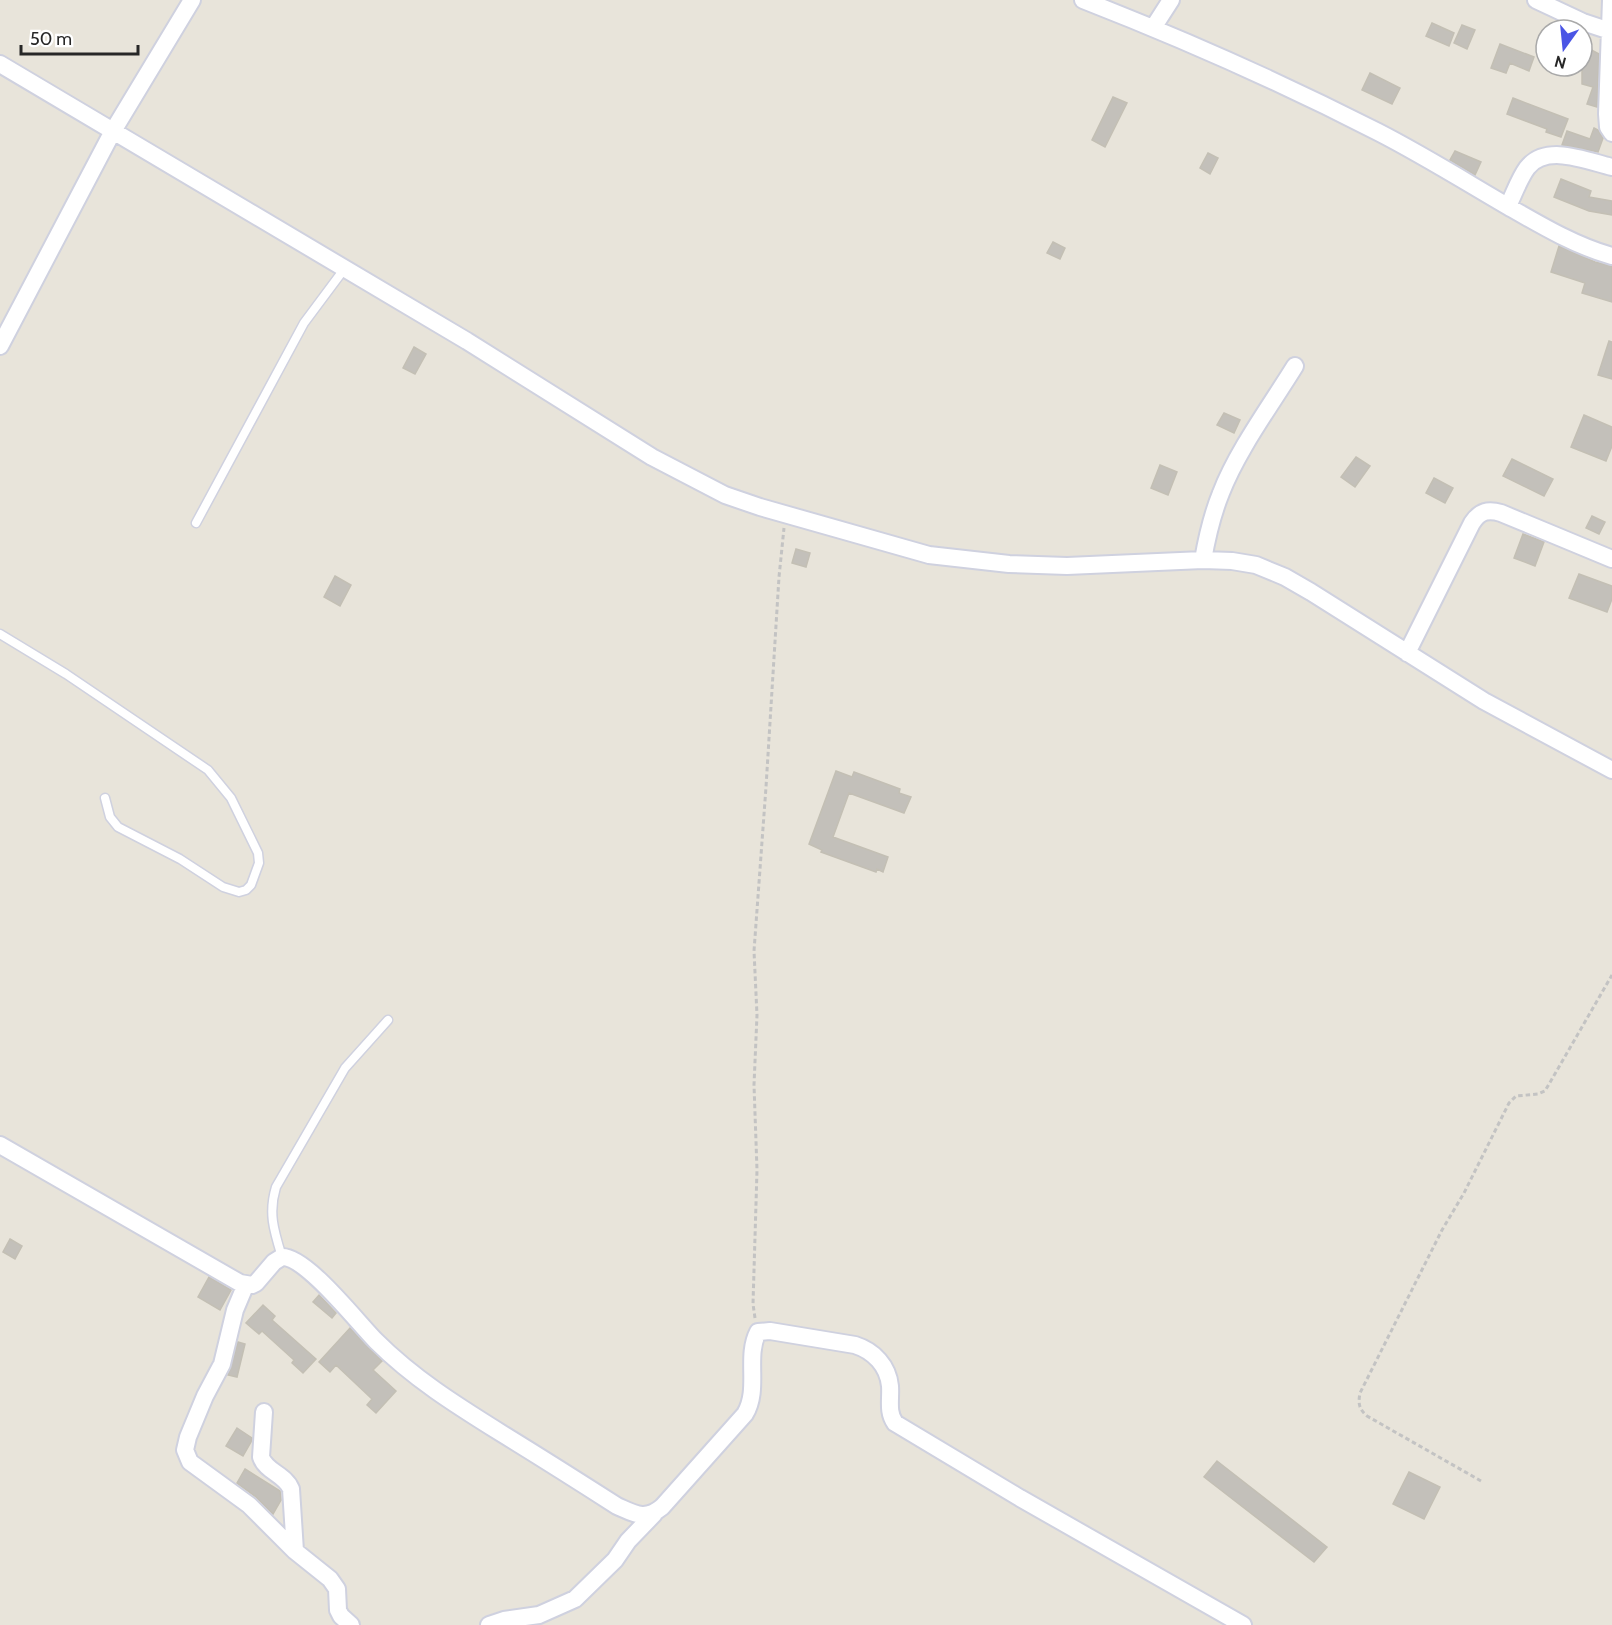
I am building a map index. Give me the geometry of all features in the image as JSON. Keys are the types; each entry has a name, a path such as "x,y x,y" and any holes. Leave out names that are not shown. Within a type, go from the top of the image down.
{"street":[{"path":"0,346 112,131 192,0"},
{"path":"1083,0 1153,28 1379,133 1546,229 1612,256"},
{"path":"1153,28 1171,0"},
{"path":"1536,0 1610,31"},
{"path":"1611,0 1607,114 1608,127 1612,133"},
{"path":"0,64 345,268 681,474 725,495 929,555 969,561 1067,566 1203,560 1256,565 1285,577 1484,701 1612,770"},
{"path":"1508,206 1527,169 1535,160 1544,156 1557,155 1612,166"},
{"path":"1203,560 1221,493 1232,470 1295,366"},
{"path":"1407,653 1472,523 1484,511 1492,510 1501,513 1612,559"},
{"path":"0,1145 240,1283 252,1285 274,1262 282,1257 296,1261 345,1305 383,1347 435,1391 617,1506 633,1514 644,1516 654,1514"},
{"path":"246,1284 235,1310 222,1364 205,1396 188,1437 186,1456 190,1462 249,1504 295,1551 335,1584 338,1593 338,1610 351,1625"},
{"path":"489,1625 504,1620 539,1616 575,1599 615,1560 628,1541 750,1406 754,1343 758,1332 781,1333 867,1349 874,1354 886,1373 890,1384 891,1417 895,1423 1020,1498 1243,1625"},
{"path":"264,1412 261,1456 269,1468 289,1483 295,1551"}],"lane":[{"path":"196,523 304,323 345,268"},
{"path":"0,634 66,674 208,770 231,798 258,853 256,876 246,890 239,892 223,887 180,859 118,827 110,817 105,798"},
{"path":"282,1257 274,1232 271,1204 276,1187 345,1068 388,1020"}],"path":[{"path":"758,1332 753,1304 757,1170 754,1085 757,1015 754,951 785,514"},
{"path":"1481,1481 1367,1416 1361,1411 1358,1403 1360,1393 1509,1103 1516,1095 1538,1094 1545,1091 1612,975"}],"building":[{"path":"1432,23 1454,33 1449,46 1426,36"},
{"path":"1462,25 1475,30 1467,49 1454,43"},
{"path":"1500,44 1534,57 1529,71 1510,63 1506,73 1491,68"},
{"path":"1594,51 1599,54 1597,107 1587,104 1593,87 1582,84 1582,78 1594,78"},
{"path":"1370,73 1400,88 1392,104 1362,90"},
{"path":"1113,97 1127,103 1105,147 1092,140"},
{"path":"1513,98 1568,119 1561,137 1546,132 1547,129 1507,114"},
{"path":"1594,128 1603,138 1598,152 1562,145 1567,131 1590,139"},
{"path":"1455,151 1481,162 1475,175 1450,160"},
{"path":"1208,153 1218,158 1210,174 1200,168"},
{"path":"1561,179 1591,191 1589,197 1612,201 1612,215 1589,211 1554,197"},
{"path":"1053,242 1065,248 1060,259 1047,253"},
{"path":"1559,246 1595,262 1612,266 1612,302 1582,293 1585,283 1551,272"},
{"path":"1609,341 1612,342 1612,379 1598,375"},
{"path":"414,347 426,354 415,374 403,368"},
{"path":"1224,413 1240,420 1234,433 1217,425"},
{"path":"1584,415 1612,427 1612,446 1606,461 1571,447"},
{"path":"1356,457 1370,466 1355,487 1341,477"},
{"path":"1512,459 1553,479 1544,496 1503,476"},
{"path":"1160,465 1177,472 1168,495 1151,488"},
{"path":"1434,478 1453,488 1445,503 1426,493"},
{"path":"1592,516 1605,522 1599,534 1586,528"},
{"path":"1523,534 1544,542 1535,566 1514,558"},
{"path":"796,549 810,553 806,567 792,563"},
{"path":"1579,574 1612,586 1612,599 1607,612 1569,598"},
{"path":"335,576 351,585 340,606 324,597"},
{"path":"836,771 852,777 854,772 900,789 899,793 911,797 904,813 849,793 833,837 888,857 883,872 877,869 876,872 821,852 822,850 809,844"},
{"path":"10,1239 22,1246 15,1259 3,1252"},
{"path":"209,1277 231,1290 220,1310 198,1297"},
{"path":"319,1295 336,1313 332,1318 313,1302"},
{"path":"263,1305 275,1316 272,1320 316,1359 303,1373 292,1363 294,1360 262,1331 259,1334 246,1323"},
{"path":"350,1328 382,1361 373,1370 396,1391 376,1413 367,1405 372,1399 336,1365 330,1372 319,1362"},
{"path":"238,1342 245,1344 237,1377 228,1375"},
{"path":"237,1428 252,1438 243,1456 226,1446"},
{"path":"1217,1461 1327,1547 1314,1562 1204,1477"},
{"path":"245,1469 280,1491 281,1500 273,1514 237,1483"},
{"path":"1409,1472 1440,1487 1424,1519 1393,1504"}]}
